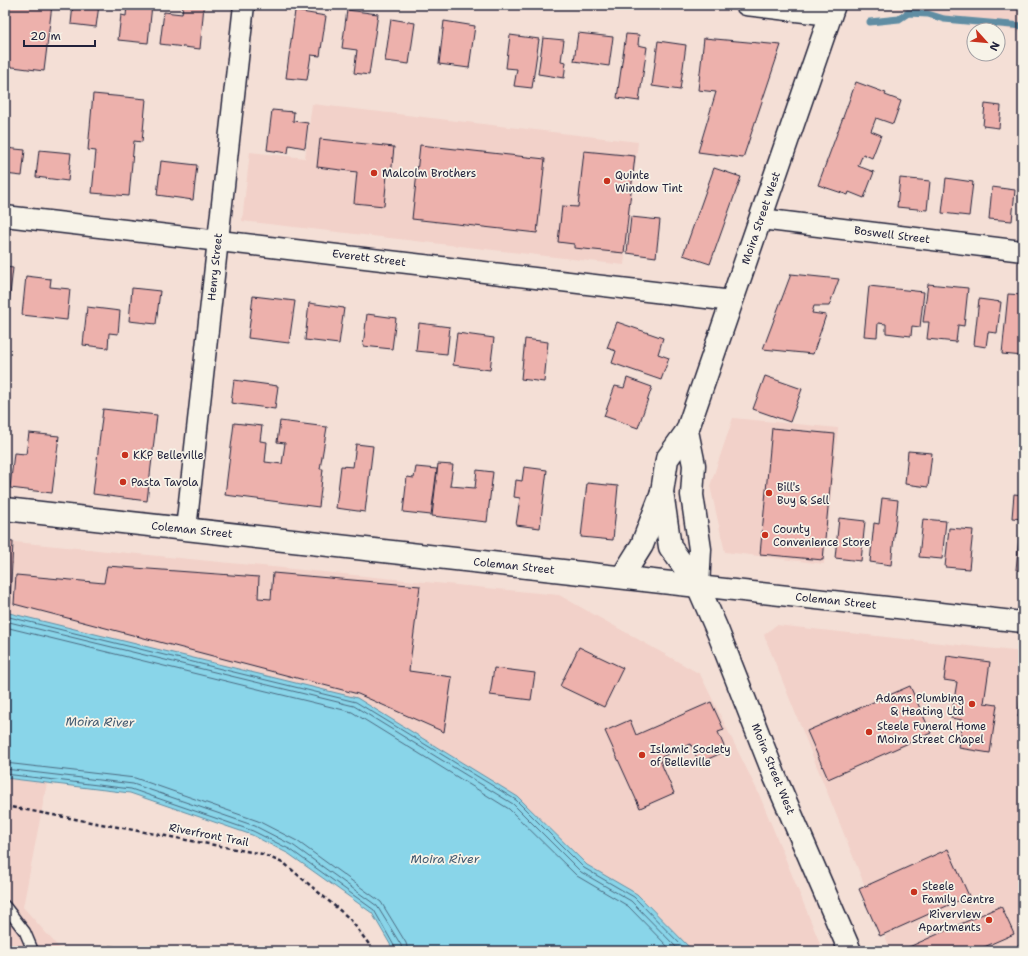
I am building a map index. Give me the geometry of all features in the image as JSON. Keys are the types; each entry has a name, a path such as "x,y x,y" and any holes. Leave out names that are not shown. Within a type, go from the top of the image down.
{"main road":[{"name":"Moira Street West","path":"832,10 687,430 667,459 662,492 670,547 698,586 718,632 775,776 850,951"},
{"name":"Moira Street West","path":"687,430 694,465 692,494 700,549 698,586"},
{"path":"622,578 642,545 662,492"},
{"name":"Coleman Street","path":"5,509 698,586"}],"street":[{"name":"Henry Street","path":"186,529 244,5"},
{"path":"746,5 832,10"},
{"name":"Everett Street","path":"5,216 732,301"},
{"name":"Boswell Street","path":"761,219 1023,251"},
{"name":"Coleman Street","path":"698,586 1023,622"}],"lane":[{"path":"5,906 25,932 33,951"}],"path":[{"name":"Riverfront Trail","path":"5,806 262,854 285,864 350,919 374,951"}],"shaded area":[{"path":"876,5 1023,5 1023,32 1006,29 1006,22 969,22"},
{"path":"312,104 638,142 624,265 242,221 250,152 305,158"},
{"path":"733,418 838,428 824,564 725,552 710,486"},
{"path":"5,541 559,595 700,674 759,794 823,951 693,951 637,894 587,865 518,797 10,612 5,612"},
{"path":"776,625 1023,652 1023,951 891,951 764,635"},
{"path":"5,778 47,783 23,907 62,951 5,951"}],"water":[{"name":"Moira River","path":"5,612 357,698 518,797 587,865 637,894 693,951 394,951 372,913 289,854 252,835 130,793 5,778"}],"building":[{"path":"9,5 52,5 44,71 5,66 5,42"},
{"path":"73,5 99,5 96,27 71,24"},
{"path":"127,5 152,5 148,43 118,40 121,15 126,16"},
{"path":"183,5 204,5 200,49 160,44 164,12 182,14"},
{"path":"347,10 378,14 369,75 354,73 357,50 342,48"},
{"path":"295,11 326,16 320,56 311,55 307,80 286,78"},
{"path":"391,19 415,23 409,64 385,61"},
{"path":"444,21 475,26 469,68 439,64"},
{"path":"578,33 613,37 609,66 574,61"},
{"path":"626,34 639,35 638,45 647,47 639,101 617,98"},
{"path":"510,35 539,39 532,88 514,86 517,69 506,68"},
{"path":"543,38 564,40 561,61 566,62 564,78 538,74"},
{"path":"704,38 781,45 743,158 698,152 716,92 698,90"},
{"path":"658,41 686,45 680,90 652,86"},
{"path":"856,82 886,93 885,95 901,101 893,124 876,118 871,131 881,135 872,158 863,154 858,166 874,172 864,198 849,192 848,195 818,185"},
{"path":"93,94 146,99 142,142 134,141 129,196 92,193 96,151 88,150"},
{"path":"985,104 1001,106 999,128 983,126"},
{"path":"272,110 294,112 293,121 308,123 305,148 289,145 288,153 267,150"},
{"name":"Malcolm Brothers","path":"320,139 394,147 391,176 387,175 384,206 354,203 357,172 317,167"},
{"path":"420,145 545,159 537,233 412,219"},
{"path":"5,148 25,150 22,176 5,174"},
{"path":"39,150 71,153 68,181 36,177"},
{"name":"Quinte Window Tint","path":"584,151 635,156 624,253 574,248 574,244 558,242 562,206 578,207"},
{"path":"161,161 197,165 193,200 157,195"},
{"path":"714,168 741,177 710,264 683,255"},
{"path":"900,178 930,181 927,210 897,207"},
{"path":"946,178 973,182 969,216 942,213"},
{"path":"992,187 1015,190 1012,221 989,219"},
{"path":"631,217 660,220 656,257 627,253"},
{"path":"5,267 13,268 8,312 5,312"},
{"path":"791,274 839,279 829,306 814,306 812,313 826,315 813,354 763,349"},
{"path":"26,276 51,279 50,287 70,289 67,320 22,315"},
{"path":"928,284 968,288 964,326 958,325 956,342 927,339 929,322 923,322"},
{"path":"869,286 924,292 920,327 912,326 911,336 886,333 886,324 878,323 877,337 864,336"},
{"path":"132,288 160,291 156,324 129,321"},
{"path":"1008,294 1023,295 1023,356 1002,354"},
{"path":"253,296 295,301 289,343 248,338"},
{"path":"979,299 1001,302 997,333 988,332 986,347 974,345"},
{"path":"309,303 344,308 339,344 305,340"},
{"path":"87,307 120,311 118,334 109,333 108,348 83,345"},
{"path":"367,314 396,318 392,349 363,346"},
{"path":"617,322 663,338 658,354 669,358 661,380 612,363 616,351 607,348"},
{"path":"419,323 450,327 447,354 416,351"},
{"path":"457,333 494,338 490,370 453,365"},
{"path":"525,339 548,342 544,382 521,379"},
{"path":"765,376 802,389 790,422 753,409"},
{"path":"627,378 652,387 638,428 604,416 615,386 624,388"},
{"path":"234,380 278,386 275,409 231,403"},
{"name":"KKP Belleville","path":"103,409 157,415 147,501 93,494"},
{"path":"280,421 327,427 320,469 323,469 319,507 225,495 234,423 262,426 260,441 267,442 265,462 282,464 285,443 277,442"},
{"path":"772,428 835,434 823,560 760,554"},
{"path":"29,433 59,436 52,493 10,488 14,453 26,454"},
{"path":"356,444 373,446 365,512 336,508 341,466 353,467"},
{"path":"908,451 932,453 928,487 905,484"},
{"path":"438,464 453,465 450,486 475,488 477,470 493,472 487,522 432,516"},
{"path":"416,467 437,469 431,515 403,512 407,477 414,478"},
{"path":"524,467 547,470 540,528 516,525 520,498 514,497 516,480 522,481"},
{"path":"587,483 618,486 613,540 581,537"},
{"path":"1014,494 1023,495 1023,519 1012,518"},
{"path":"882,498 898,500 891,565 870,562 874,523 879,524"},
{"path":"839,518 865,521 861,561 835,558"},
{"path":"923,519 946,521 942,559 919,557"},
{"path":"949,528 973,530 969,569 945,567"},
{"path":"1019,537 1023,538 1023,571 1016,570"},
{"path":"5,541 13,542 10,603 5,602"},
{"path":"107,566 259,577 258,598 271,599 273,573 420,586 409,671 452,677 444,732 358,694 14,604 16,575 104,583"},
{"path":"579,647 623,668 604,707 560,686"},
{"name":"Adams Plumbing & Heating Ltd","path":"947,656 990,662 984,703 997,705 990,753 959,748 963,720 951,718 957,682 944,680"},
{"path":"494,668 535,673 531,700 490,695"},
{"path":"1023,681 1023,717 1018,717"},
{"name":"Steele Funeral Home Moira Street Chapel","path":"910,686 931,733 828,779 807,731"},
{"name":"Islamic Society of Belleville","path":"711,702 724,730 718,732 726,751 699,763 691,744 659,758 674,793 640,808 605,731 630,720 636,735"},
{"name":"Steele Family Centre","path":"948,849 969,896 880,936 859,889"},
{"name":"Riverview Apartments","path":"1001,906 1014,934 975,951 900,951"},
{"path":"109,946 122,947 124,951 109,951"}],"waterway":[{"path":"870,22 899,19 908,13 928,14 944,19 1023,26"}],"place":[{"name":"Malcolm Brothers","path":"374,173"},
{"name":"Quinte Window Tint","path":"607,181"},
{"name":"KKP Belleville","path":"125,455"},
{"name":"Pasta Tavola","path":"123,482"},
{"name":"Bill's Buy & Sell","path":"769,493"},
{"name":"County Convenience Store","path":"765,535"},
{"name":"Adams Plumbing & Heating Ltd","path":"972,704"},
{"name":"Steele Funeral Home Moira Street Chapel","path":"869,732"},
{"name":"Islamic Society of Belleville","path":"642,755"},
{"name":"Steele Family Centre","path":"914,892"},
{"name":"Riverview Apartments","path":"989,920"}]}
